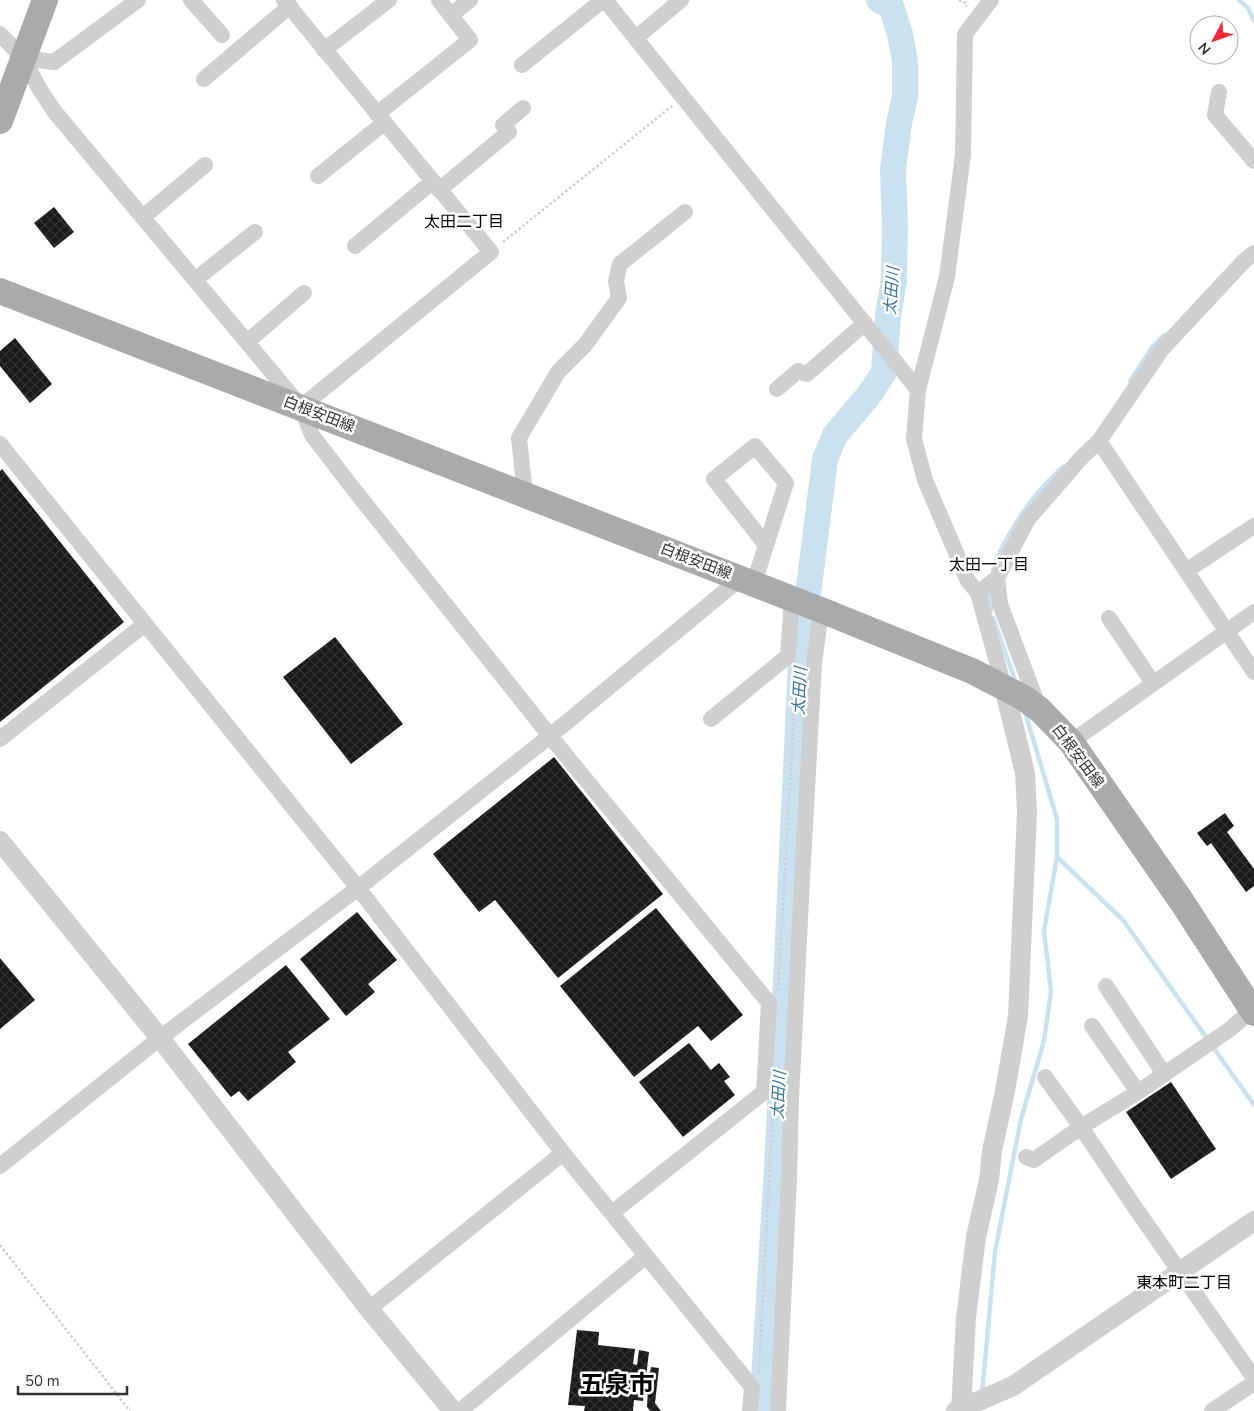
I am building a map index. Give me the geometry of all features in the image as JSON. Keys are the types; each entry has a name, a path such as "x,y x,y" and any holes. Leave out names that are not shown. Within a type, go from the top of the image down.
{"main road":[{"path":"0,121 45,0"},
{"name":"白根安田線","path":"0,291 792,598 972,671 1024,698 1040,710 1071,742 1182,902 1253,1010"}],"street":[{"path":"23,58 54,62 138,0"},
{"path":"191,0 222,36"},
{"path":"324,50 389,0"},
{"path":"318,176 470,40 439,0"},
{"path":"451,15 470,0"},
{"path":"636,38 681,0"},
{"path":"991,0 965,34 963,155 947,277 918,390 914,439 925,480 968,581 978,593 1025,773 1027,812 1018,1016 992,1151 989,1180 976,1237 966,1318 959,1410 1013,1386 1254,1221"},
{"path":"522,65 608,1 682,97 918,390"},
{"path":"204,78 287,3 380,119 491,252 301,407"},
{"path":"0,34 23,58 39,88 54,110 301,407 312,435 348,482 550,736 769,1003 764,1092 612,1213"},
{"path":"1219,92 1215,115 1254,161"},
{"path":"355,246 509,132 503,124 523,108"},
{"path":"143,217 205,165"},
{"path":"526,494 520,438 558,372 585,345 619,298 616,281 620,264 685,212"},
{"path":"195,280 255,232"},
{"path":"978,593 997,578 1028,519 1099,440 1162,349 1244,261 1254,253"},
{"path":"246,342 304,293"},
{"path":"777,389 798,371 807,374 865,323"},
{"path":"1099,440 1254,672"},
{"path":"0,444 358,888 563,1153 752,1387 750,1411"},
{"path":"0,1166 160,1038 358,888 748,581 766,545 786,483 755,446 714,479 766,545"},
{"path":"1186,571 1254,526"},
{"path":"997,578 1000,604 1040,710"},
{"path":"711,719 788,656 792,598"},
{"path":"778,1411 789,1179 790,1098 814,664 821,610"},
{"path":"1071,742 1254,612"},
{"path":"1109,618 1153,683"},
{"path":"0,739 145,624"},
{"path":"0,841 160,1038 369,1309 453,1411"},
{"path":"1106,986 1164,1074"},
{"path":"1026,1156 1034,1160 1229,1030 1253,1010"},
{"path":"1092,1026 1138,1092"},
{"path":"1045,1077 1254,1378"},
{"path":"369,1309 563,1153"},
{"path":"460,1411 646,1256"},
{"path":"1212,1411 1254,1383"}],"path":[{"path":"491,252 682,97"},
{"path":"0,1245 130,1411"}],"building":[{"path":"54,207 74,232 54,248 34,223"},
{"path":"15,338 52,384 30,403 0,366 0,351"},
{"path":"2,469 124,622 0,722 0,471"},
{"path":"335,637 403,724 351,764 283,677"},
{"path":"554,757 663,894 558,978 495,900 479,912 433,854"},
{"path":"1225,813 1234,826 1227,832 1254,869 1254,886 1246,892 1211,843 1207,846 1197,833"},
{"path":"656,908 743,1015 711,1041 698,1026 634,1077 560,986"},
{"path":"357,912 397,960 368,984 375,992 346,1016 300,959"},
{"path":"0,958 35,1000 0,1029"},
{"path":"286,965 330,1019 288,1052 296,1062 248,1101 239,1091 231,1097 188,1044"},
{"path":"689,1043 711,1070 719,1063 730,1077 724,1081 735,1095 683,1137 639,1082"},
{"path":"1171,1082 1216,1149 1171,1179 1126,1112"},
{"path":"577,1330 599,1332 598,1345 635,1349 633,1364 637,1365 639,1350 649,1352 646,1377 649,1377 651,1367 659,1368 655,1403 661,1411 650,1411 647,1407 648,1388 644,1387 643,1401 634,1400 633,1411 584,1411 585,1406 568,1405"}],"waterway":[{"name":"太田川","path":"762,1411 777,1168 802,642 825,459 835,435 869,395 884,372 888,316 894,280 893,169 899,123 905,97 905,61 900,34 891,6 879,0"},
{"path":"1239,0 1248,8 1254,21"},
{"path":"1130,381 1153,346 1164,335"},
{"path":"993,571 1002,548 1021,515 1039,491 1063,467"},
{"path":"988,591 991,610"},
{"path":"993,618 1016,683"},
{"path":"982,1394 995,1252 1021,1119 1044,1041 1051,991 1044,931 1057,857 1057,819 1025,712"},
{"path":"1057,857 1123,920 1254,1105"}],"district":[{"name":"太田二丁目","path":"464,222"},
{"name":"太田一丁目","path":"989,565"},
{"name":"東本町二丁目","path":"1184,1283"},
{"name":"五泉市","path":"617,1385"}]}
